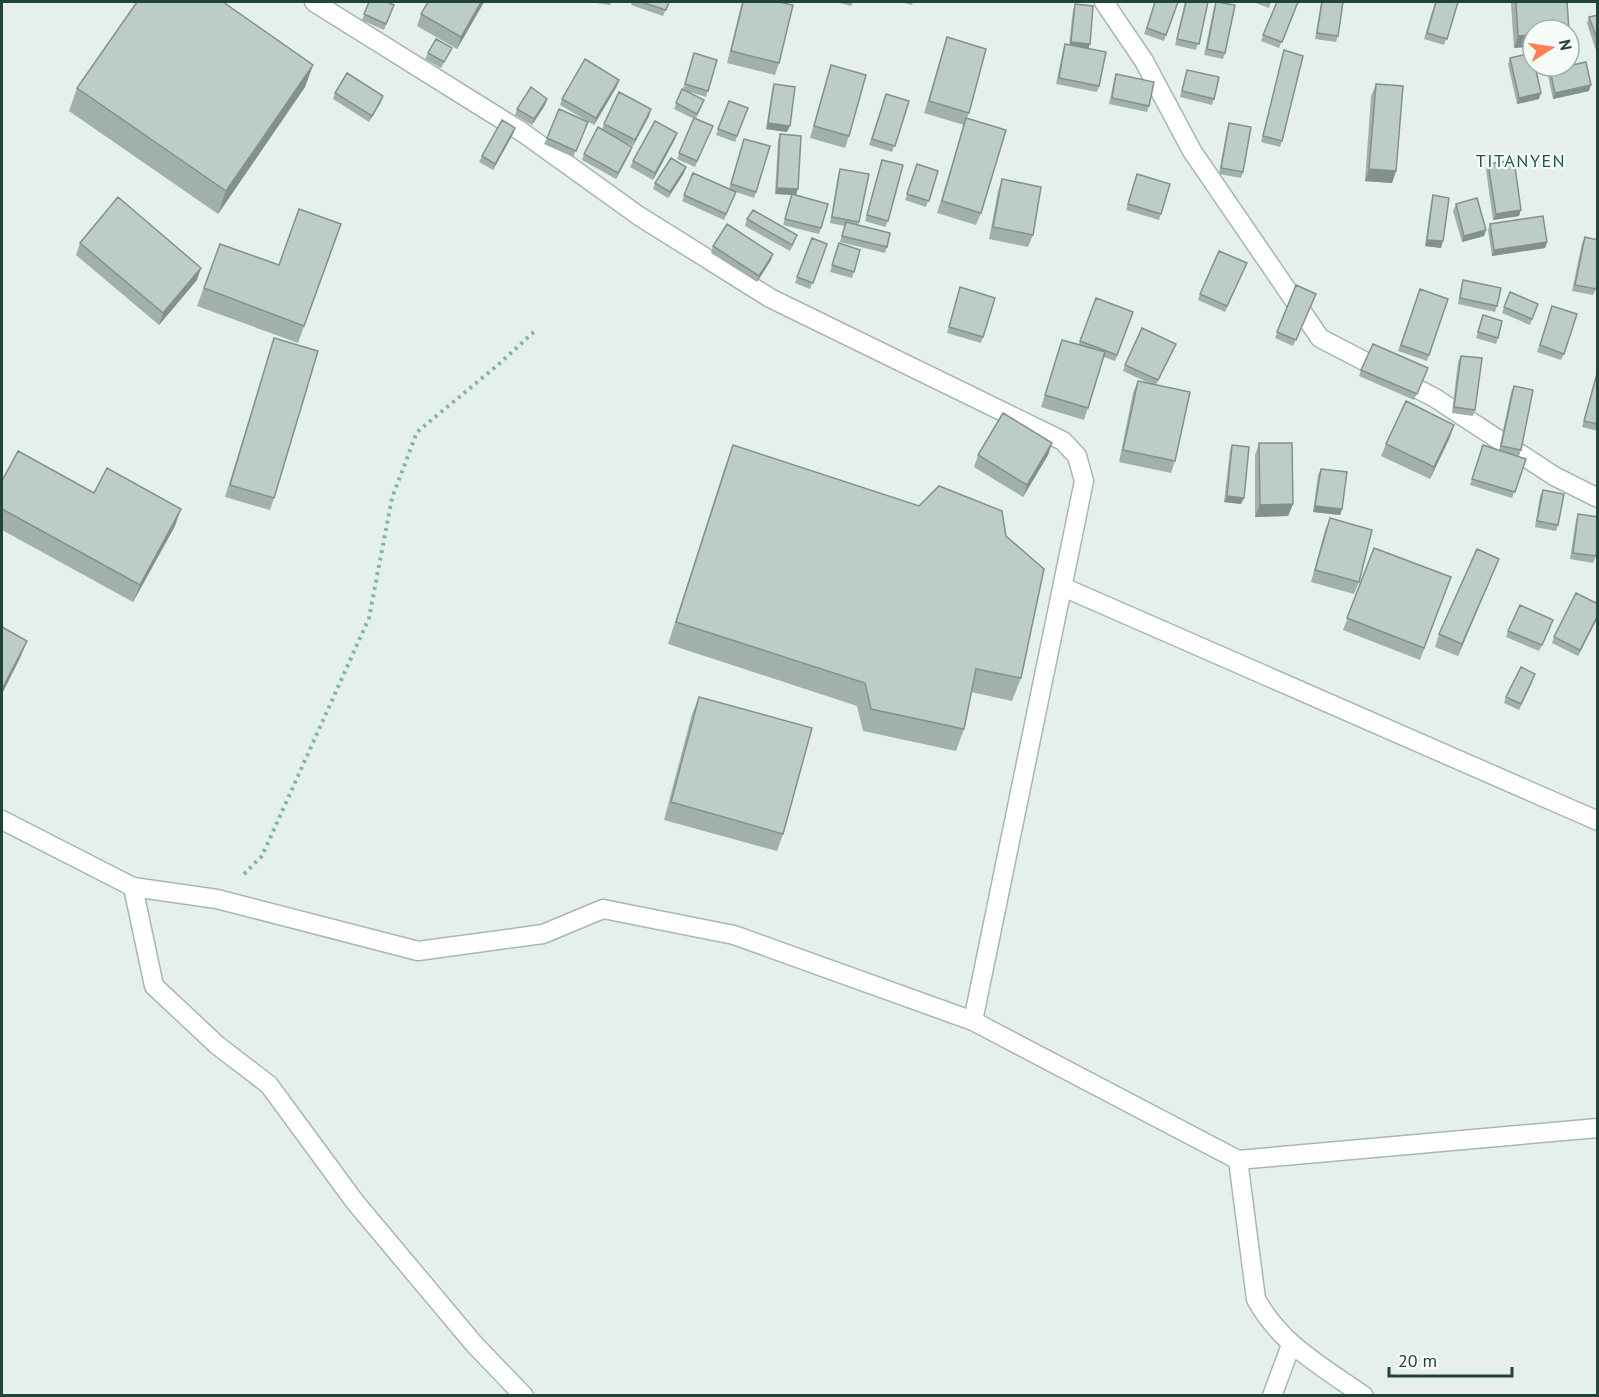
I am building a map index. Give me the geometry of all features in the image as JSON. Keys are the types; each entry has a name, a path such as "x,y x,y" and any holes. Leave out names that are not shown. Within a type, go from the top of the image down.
{"street":[{"path":"314,2 522,132 639,216 770,298 1064,441 1077,456 1084,481 973,1021"},
{"path":"1104,2 1144,61 1192,151 1320,338 1435,398 1554,476 1598,498"},
{"path":"1063,587 1598,821"},
{"path":"2,820 133,887 217,899 418,951 543,934 603,909 734,934 973,1021 1238,1160 1598,1128"},
{"path":"133,887 154,986 217,1045 268,1085 355,1202 474,1344 524,1395"},
{"path":"1238,1160 1256,1299 1267,1319 1291,1345 1364,1395"},
{"path":"1272,1395 1291,1345"}],"path":[{"path":"217,899 262,856 369,618 392,498 417,432 499,364 537,329"}],"building":[{"path":"137,2 223,2 313,65 226,191 77,88"},
{"path":"369,2 387,2 394,5 386,24 364,14"},
{"path":"428,2 481,2 461,37 421,14"},
{"path":"641,2 669,2 666,10"},
{"path":"743,2 779,2 793,5 779,63 731,51"},
{"path":"1155,2 1178,2 1166,35 1147,28"},
{"path":"1186,2 1208,2 1199,44 1177,39"},
{"path":"1216,2 1235,5 1225,53 1207,49"},
{"path":"1277,2 1298,2 1282,42 1263,35"},
{"path":"1322,2 1343,2 1338,36 1317,33"},
{"path":"1436,2 1458,2 1447,39 1427,33"},
{"path":"1516,2 1567,2 1568,18 1521,18 1521,36 1518,36"},
{"path":"1075,4 1093,6 1090,44 1071,42"},
{"path":"1598,15 1598,41 1589,17"},
{"path":"947,37 986,49 969,113 929,101"},
{"path":"436,39 452,48 444,62 428,53"},
{"path":"1065,44 1106,52 1099,86 1059,78"},
{"path":"1284,50 1303,56 1282,141 1263,136"},
{"path":"694,53 717,60 708,91 685,84"},
{"path":"1521,56 1521,78 1538,78 1541,93 1519,98 1510,58"},
{"path":"585,59 619,80 596,118 562,99"},
{"path":"1586,62 1591,85 1555,93 1552,78 1581,78 1581,63"},
{"path":"831,65 866,75 849,136 814,126"},
{"path":"1187,70 1219,77 1214,99 1182,91"},
{"path":"347,73 383,96 372,116 335,93"},
{"path":"1116,74 1154,82 1149,106 1112,98"},
{"path":"774,84 795,87 790,126 768,123"},
{"path":"1376,84 1403,86 1396,171 1369,169"},
{"path":"531,87 547,99 534,119 517,109"},
{"path":"682,89 704,100 697,114 676,103"},
{"path":"619,92 651,109 635,140 604,124"},
{"path":"886,94 909,101 895,146 872,139"},
{"path":"729,101 748,108 737,136 718,129"},
{"path":"559,109 588,122 576,151 547,138"},
{"path":"694,118 713,126 697,161 679,153"},
{"path":"966,118 1006,130 981,213 942,201"},
{"path":"502,120 515,128 495,164 482,156"},
{"path":"655,121 677,133 655,173 633,161"},
{"path":"1229,123 1251,127 1243,172 1221,168"},
{"path":"598,127 632,147 618,173 584,154"},
{"path":"780,134 801,136 798,189 777,188"},
{"path":"744,139 770,146 756,192 731,184"},
{"path":"671,158 686,167 670,192 655,183"},
{"path":"882,160 903,165 888,221 867,215"},
{"path":"1514,160 1521,210 1496,214 1488,164"},
{"path":"917,164 938,171 929,201 907,194"},
{"path":"840,169 869,174 859,222 832,217"},
{"path":"693,173 736,192 726,214 684,195"},
{"path":"1137,174 1170,184 1161,214 1128,204"},
{"path":"1002,179 1041,187 1033,235 993,227"},
{"path":"792,194 828,204 821,228 785,219"},
{"path":"1433,195 1449,198 1443,241 1427,240"},
{"path":"118,197 201,268 163,313 80,243"},
{"path":"1477,198 1486,230 1464,236 1456,204"},
{"path":"299,209 341,224 304,326 204,288 220,244 279,265"},
{"path":"753,210 797,235 792,245 747,219"},
{"path":"1543,216 1547,242 1494,250 1490,224"},
{"path":"846,222 890,233 887,247 842,236"},
{"path":"727,224 773,254 759,276 713,246"},
{"path":"1585,237 1598,240 1596,289 1575,285"},
{"path":"812,238 827,244 813,283 797,277"},
{"path":"839,243 860,250 854,272 832,265"},
{"path":"1219,251 1247,263 1227,306 1200,294"},
{"path":"1463,280 1501,288 1497,306 1460,298"},
{"path":"1296,285 1316,294 1296,340 1277,332"},
{"path":"960,287 995,298 983,337 949,327"},
{"path":"1420,289 1448,299 1429,355 1401,345"},
{"path":"1510,292 1538,304 1532,319 1504,307"},
{"path":"1096,298 1133,312 1117,355 1080,341"},
{"path":"1552,306 1577,314 1564,354 1540,345"},
{"path":"1483,315 1502,321 1498,338 1478,332"},
{"path":"1142,328 1176,344 1158,380 1125,365"},
{"path":"274,338 318,351 274,498 230,485"},
{"path":"1062,340 1105,352 1088,408 1045,395"},
{"path":"1373,344 1428,368 1417,394 1361,370"},
{"path":"1461,356 1482,358 1475,410 1454,407"},
{"path":"1598,370 1598,424 1584,421"},
{"path":"1138,381 1190,392 1175,461 1123,450"},
{"path":"1514,386 1533,390 1521,450 1501,446"},
{"path":"1406,401 1454,425 1434,467 1386,444"},
{"path":"1003,413 1052,443 1027,485 978,455"},
{"path":"1259,443 1292,443 1293,504 1260,505"},
{"path":"733,445 919,506 939,486 1002,511 1006,536 1044,569 1021,678 976,669 964,729 871,709 865,683 676,622"},
{"path":"1232,445 1249,447 1244,498 1227,496"},
{"path":"1483,445 1526,459 1515,492 1472,479"},
{"path":"18,451 94,493 107,468 181,509 140,585 2,509 2,481"},
{"path":"1321,469 1347,472 1342,509 1315,506"},
{"path":"1543,490 1564,494 1558,525 1537,521"},
{"path":"1578,514 1598,517 1596,556 1573,553"},
{"path":"1330,518 1372,530 1359,582 1315,570"},
{"path":"1374,548 1451,577 1424,648 1347,618"},
{"path":"1477,549 1499,559 1462,644 1439,634"},
{"path":"1576,593 1598,604 1598,615 1580,650 1554,637"},
{"path":"1520,605 1553,620 1542,645 1508,631"},
{"path":"2,627 27,641 2,689"},
{"path":"1521,667 1535,674 1521,704 1506,697"},
{"path":"699,697 812,728 783,834 671,802"}],"district":[{"name":"TITANYEN","path":"1521,161"}]}
